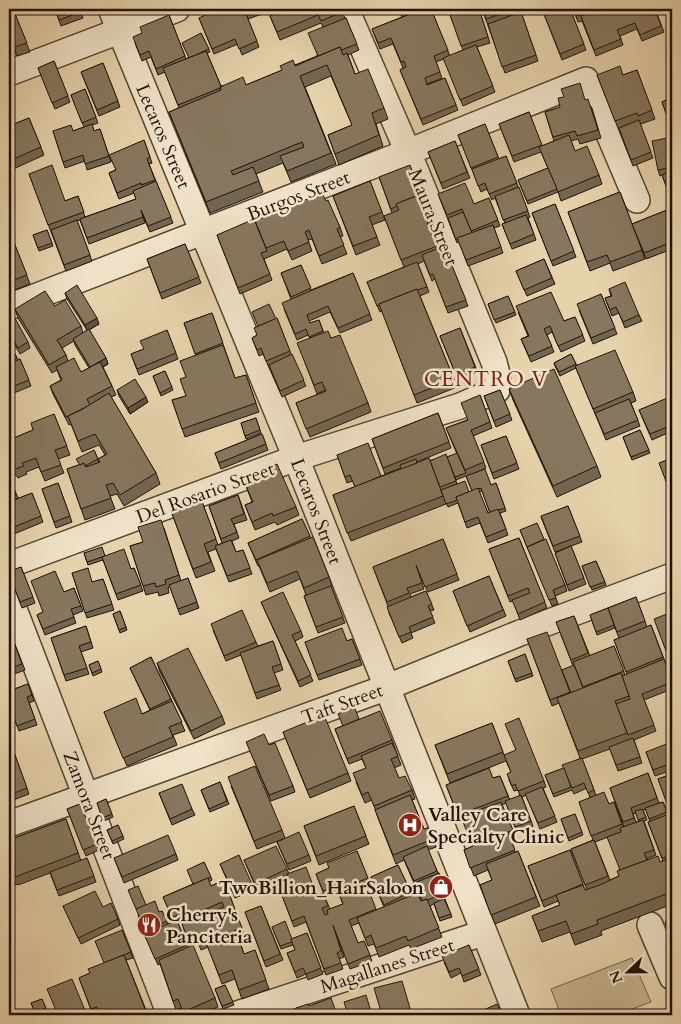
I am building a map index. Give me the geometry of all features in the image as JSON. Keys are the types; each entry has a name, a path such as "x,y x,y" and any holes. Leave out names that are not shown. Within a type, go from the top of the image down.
{"street":[{"path":"9,74 115,20 177,9"},
{"name":"Maura Street","path":"346,9 408,152 498,378 497,390 460,406"},
{"name":"Lecaros Street","path":"115,20 296,458 385,688 517,1015"},
{"name":"Burgos Street","path":"9,307 408,152 586,80 637,200"},
{"name":"Del Rosario Street","path":"9,565 296,458 460,406"},
{"name":"Taft Street","path":"9,824 385,688 520,633 672,576"},
{"name":"Zamora Street","path":"9,596 170,1015"},
{"path":"650,925 672,977"},
{"name":"Magallanes Street","path":"234,1015 483,934"}],"shaded area":[{"path":"632,958 651,1002 615,1015 561,1015 551,989"}],"building":[{"path":"9,9 13,9 27,43 14,47 9,32"},
{"path":"55,9 80,9 81,12 59,20"},
{"path":"218,9 220,12 229,9 258,9 246,14 257,41 239,49 235,39 212,49 199,18"},
{"path":"272,9 341,9 342,12 321,21 318,15 277,32 270,16 275,14"},
{"path":"399,9 410,9 401,12"},
{"path":"423,9 431,9 448,50 434,56 440,72 425,78 427,85 445,78 456,105 421,119 400,70 406,67 404,61 401,62 391,38 378,43 372,29"},
{"path":"448,9 479,9 488,37 461,46"},
{"path":"482,9 508,9 509,11 486,19"},
{"path":"542,9 562,9 563,12 570,9 584,44 560,54"},
{"path":"573,9 591,9 592,10 576,16"},
{"path":"599,9 655,9 661,26 640,35 635,23 617,30 621,39 594,50 581,16"},
{"path":"521,12 536,55 502,67 488,24"},
{"path":"169,15 185,56 156,69 149,51 140,55 133,37 142,33 140,27"},
{"path":"346,18 357,44 341,50 340,47 318,56 308,33"},
{"path":"201,33 209,49 189,58 182,43"},
{"path":"476,45 493,86 460,100 443,58"},
{"path":"340,47 343,55 347,53 355,74 368,69 384,108 372,113 379,135 335,154 328,135 352,125 327,65 300,76 331,153 287,171 280,156 304,147 302,142 231,171 233,175 253,167 259,181 206,202 169,112 221,90 220,87 243,77 246,85 282,70 280,66 293,60 295,66"},
{"path":"206,51 221,86 220,88 178,105 163,68"},
{"path":"54,61 68,96 52,103 38,68"},
{"path":"103,63 118,101 97,110 81,72"},
{"path":"620,66 623,75 637,70 652,110 638,116 637,113 615,121 597,75"},
{"path":"580,83 585,100 588,99 598,130 577,136 575,131 553,137 545,112 560,107 558,98 564,97 561,89"},
{"path":"85,89 96,117 82,123 71,95"},
{"path":"668,99 672,111 666,113 662,102"},
{"path":"529,112 542,145 512,156 499,124"},
{"path":"29,118 41,147 9,161 9,126"},
{"path":"639,120 651,152 631,160 619,128"},
{"path":"92,124 94,131 100,129 109,156 85,164 83,155 63,162 53,131 71,125 73,131"},
{"path":"485,124 498,157 471,168 458,135"},
{"path":"569,135 575,151 587,146 599,175 558,192 539,147"},
{"path":"672,137 672,167 658,170 652,141"},
{"path":"144,140 150,157 147,159 155,180 141,185 141,183 117,193 109,173 116,170 109,155"},
{"path":"455,141 467,172 441,183 428,152"},
{"path":"506,156 517,183 489,194 485,183 478,186 472,169"},
{"path":"52,165 65,201 78,196 84,212 48,225 29,174"},
{"path":"410,165 422,196 421,194 396,204 397,206 391,209 379,177"},
{"path":"548,168 557,189 527,201 518,180"},
{"path":"672,171 672,201 662,175"},
{"path":"156,181 171,217 148,226 141,210 143,217 87,238 80,219 136,199 133,191"},
{"path":"370,181 382,212 369,217 377,237 353,246 333,196"},
{"path":"465,183 474,204 489,198 498,220 471,231 462,209 447,215 438,194"},
{"path":"519,187 528,211 503,220 495,196"},
{"path":"620,192 642,250 610,262 607,255 587,262 568,212"},
{"path":"322,193 326,201 328,200 340,227 337,229 344,245 319,256 309,230 305,232 309,242 288,251 284,241 266,248 255,221"},
{"path":"421,194 430,215 425,217 437,246 401,260 384,216 399,210 396,204"},
{"path":"555,204 574,251 551,261 532,213"},
{"path":"672,208 672,242 644,253 632,224"},
{"path":"463,212 472,233 456,240 448,218"},
{"path":"526,215 534,234 510,244 502,224"},
{"path":"254,219 267,251 261,253 270,274 238,288 217,235"},
{"path":"77,220 90,255 64,265 51,230"},
{"path":"493,225 501,247 466,260 457,238"},
{"path":"9,230 27,275 9,282"},
{"path":"47,230 52,243 38,248 33,235"},
{"path":"185,244 199,277 160,293 147,259"},
{"path":"444,246 466,300 446,307 433,274 430,275 422,255"},
{"path":"544,259 552,278 524,290 516,271"},
{"path":"417,262 427,287 417,289 377,306 367,282"},
{"path":"301,265 311,288 291,297 281,273"},
{"path":"353,273 370,314 338,328 328,306 307,315 310,323 319,320 323,331 309,337 306,329 295,334 282,303"},
{"path":"625,282 639,315 623,322 616,307 610,310 605,298 612,296 609,289"},
{"path":"77,285 97,318 85,325 65,293"},
{"path":"417,289 454,379 414,395 379,304"},
{"path":"45,291 55,306 65,300 81,326 57,340 66,355 49,365 15,309"},
{"path":"551,292 564,321 575,317 583,335 558,346 550,326 544,329 552,346 529,356 521,339 529,336 516,306"},
{"path":"601,294 615,328 591,338 577,304"},
{"path":"508,296 515,312 494,320 488,304"},
{"path":"269,304 276,319 258,326 252,312"},
{"path":"11,311 28,342 18,348 9,334 9,312"},
{"path":"212,313 223,343 195,354 184,323"},
{"path":"277,318 290,351 266,361 261,348 257,350 252,338 257,335 254,328"},
{"path":"460,328 475,367 456,375 440,336"},
{"path":"89,329 106,358 90,367 73,339"},
{"path":"167,330 176,353 137,369 131,354 144,349 140,341"},
{"path":"328,331 331,338 340,335 368,403 306,429 296,403 326,391 322,382 314,385 297,343"},
{"path":"9,345 17,358 9,362"},
{"path":"223,345 235,378 246,375 256,403 182,429 172,400 186,396 180,379 186,377 180,361"},
{"path":"615,350 633,392 593,409 575,366"},
{"path":"292,354 304,380 280,391 269,365"},
{"path":"571,354 576,364 559,372 554,363"},
{"path":"74,358 81,372 100,362 112,386 87,399 90,405 66,417 50,386 62,380 56,367"},
{"path":"20,359 29,380 9,388 9,364"},
{"path":"554,369 597,466 553,486 509,389"},
{"path":"165,371 172,387 160,393 153,376"},
{"path":"135,379 146,397 128,408 117,390"},
{"path":"500,390 510,414 494,421 484,396"},
{"path":"109,393 156,473 120,495 113,483 106,485 111,498 81,509 67,469 84,463 86,467 100,462 98,459 107,454 95,434 78,441 68,416"},
{"path":"480,395 490,422 471,430 484,462 465,470 446,428 468,420 461,403"},
{"path":"672,396 672,425 650,434 639,410"},
{"path":"629,399 638,420 604,434 595,413"},
{"path":"438,413 449,442 383,468 372,439"},
{"path":"54,414 67,446 55,450 61,465 41,472 36,458 22,463 24,466 15,469 13,466 9,468 9,440 33,430 31,423"},
{"path":"256,418 260,430 245,436 241,423"},
{"path":"640,430 649,450 631,457 623,437"},
{"path":"262,434 266,444 219,463 215,453"},
{"path":"506,436 517,463 492,473 481,445"},
{"path":"368,443 381,476 355,487 350,475 345,477 337,455"},
{"path":"94,450 98,459 85,466 84,463 80,465 76,459"},
{"path":"457,453 466,473 455,477 447,457"},
{"path":"446,454 456,481 440,487 430,461"},
{"path":"429,458 443,496 347,533 333,495"},
{"path":"672,458 672,497 659,463"},
{"path":"416,459 417,463 401,469 400,465"},
{"path":"277,464 296,507 273,516 272,513 252,522 245,505 253,502 246,486 256,481 254,475"},
{"path":"485,469 491,485 496,483 505,508 490,513 481,488 472,491 466,476"},
{"path":"9,480 16,495 9,498"},
{"path":"465,481 469,492 456,497 457,500 446,504 441,490"},
{"path":"58,483 70,516 54,522 42,489"},
{"path":"478,488 488,513 498,509 506,529 486,537 478,517 465,522 456,497"},
{"path":"32,493 41,516 9,529 9,502"},
{"path":"238,495 244,514 231,519 237,532 221,539 209,506"},
{"path":"201,499 216,539 204,544 211,562 193,569 171,511"},
{"path":"568,506 580,536 553,546 541,516"},
{"path":"302,519 310,536 256,560 248,543"},
{"path":"161,520 179,575 165,580 166,584 156,587 155,583 143,586 130,546 143,542 138,527"},
{"path":"537,523 544,539 527,547 520,530"},
{"path":"313,537 329,577 304,588 297,571 267,583 257,560"},
{"path":"519,538 545,602 518,614 512,600 530,593 528,588 508,596 489,549"},
{"path":"443,539 457,574 425,587 416,565 422,583 407,588 409,593 387,602 373,567"},
{"path":"546,539 565,585 553,590 556,598 549,600 527,547"},
{"path":"231,540 236,552 243,550 250,568 227,576 215,546"},
{"path":"571,546 584,578 567,585 555,553"},
{"path":"102,547 105,556 87,562 84,553"},
{"path":"124,549 131,569 134,568 141,585 116,594 102,557"},
{"path":"596,561 605,582 590,587 582,566"},
{"path":"21,567 33,597 20,602 9,571"},
{"path":"88,568 92,582 103,579 112,604 85,613 72,573"},
{"path":"55,571 64,592 74,588 81,606 71,609 74,617 43,629 37,615 43,612 31,581"},
{"path":"489,576 503,610 467,626 453,591"},
{"path":"188,578 197,602 178,609 169,585"},
{"path":"331,586 343,617 316,627 304,596"},
{"path":"426,591 432,604 428,606 433,617 409,627 411,632 399,637 387,607"},
{"path":"283,592 301,631 292,635 311,675 298,681 261,602"},
{"path":"636,597 645,621 617,632 608,608"},
{"path":"608,608 614,625 596,632 590,615"},
{"path":"242,610 256,642 224,656 211,624"},
{"path":"120,611 126,627 119,630 113,614"},
{"path":"672,612 672,667 654,619"},
{"path":"574,616 588,653 571,660 556,622"},
{"path":"651,625 663,657 626,672 614,640"},
{"path":"86,626 91,642 79,646 87,668 64,675 51,638"},
{"path":"342,628 347,641 352,639 360,659 317,675 305,642"},
{"path":"547,632 570,692 550,700 527,639"},
{"path":"9,634 11,634 22,664 9,669"},
{"path":"273,641 281,664 272,667 279,685 255,693 240,653"},
{"path":"614,646 624,671 583,687 573,662"},
{"path":"188,648 222,716 191,731 157,663"},
{"path":"525,654 532,673 515,679 508,661"},
{"path":"151,657 171,699 150,709 130,668"},
{"path":"664,659 672,682 642,694 654,725 628,735 616,704 630,699 622,676"},
{"path":"98,661 101,669 92,673 89,665"},
{"path":"574,665 583,688 571,693 562,670"},
{"path":"621,673 629,696 615,701 627,733 578,751 557,698"},
{"path":"28,684 32,695 27,697 35,719 17,726 9,707 9,691"},
{"path":"136,698 142,714 172,701 182,722 169,727 173,737 123,758 104,712"},
{"path":"672,699 672,706 671,707 668,700"},
{"path":"354,706 359,719 343,726 338,714"},
{"path":"380,711 392,740 347,759 335,729"},
{"path":"324,715 348,773 307,790 283,732"},
{"path":"519,718 544,781 518,791 515,784 512,786 507,774 511,772 504,755 516,750 505,724"},
{"path":"492,723 503,752 447,774 435,745"},
{"path":"264,734 269,745 275,743 293,786 269,795 246,742"},
{"path":"633,738 640,757 616,765 609,747"},
{"path":"392,743 398,756 391,759 399,778 405,776 412,790 374,806 368,792 362,795 353,773 366,768 361,756"},
{"path":"669,743 672,752 672,763 653,770 646,752"},
{"path":"9,744 11,744 27,788 9,795"},
{"path":"582,758 594,790 588,793 584,783 572,788 562,765"},
{"path":"255,766 282,830 254,841 228,777"},
{"path":"489,768 493,778 500,776 508,796 458,815 446,785"},
{"path":"564,768 571,787 553,794 545,775"},
{"path":"648,773 657,798 631,808 634,818 623,822 610,788"},
{"path":"672,774 672,802 667,804 658,779"},
{"path":"220,782 227,801 209,809 201,790"},
{"path":"182,784 192,809 170,819 159,793"},
{"path":"542,787 555,816 538,823 525,794"},
{"path":"604,792 609,804 614,802 622,824 591,836 579,802"},
{"path":"410,795 424,829 428,828 433,839 393,855 375,810"},
{"path":"521,795 531,821 515,827 505,801"},
{"path":"106,799 112,814 102,818 97,803"},
{"path":"501,802 513,830 508,832 515,850 470,868 464,850 473,846 463,822 478,816 476,811"},
{"path":"663,802 667,812 649,819 645,808"},
{"path":"80,804 97,844 83,850 67,809"},
{"path":"354,806 366,836 316,856 304,826"},
{"path":"642,809 646,817 638,820 635,811"},
{"path":"672,813 672,855 662,858 648,822"},
{"path":"575,814 582,832 568,838 561,819"},
{"path":"66,819 78,853 15,877 15,875 9,877 9,840"},
{"path":"643,820 654,850 644,853 647,860 620,870 607,837 621,832 620,828"},
{"path":"118,825 123,836 112,841 107,830"},
{"path":"299,832 309,855 287,864 277,842"},
{"path":"168,835 176,854 122,877 114,858"},
{"path":"594,840 608,876 585,885 571,849"},
{"path":"276,846 287,869 255,884 244,860"},
{"path":"427,846 437,871 414,881 403,857"},
{"path":"570,850 583,884 542,901 528,866"},
{"path":"357,851 368,878 338,890 336,886 323,891 316,874 329,868 327,863"},
{"path":"518,851 536,897 491,915 480,885 492,880 486,864"},
{"path":"239,855 252,884 233,892 220,864"},
{"path":"658,856 660,862 672,857 672,911 666,894 597,920 598,924 571,934 566,921 538,931 532,916 560,905 556,895 583,885 585,890 600,885 619,876 617,871"},
{"path":"87,858 94,876 57,890 50,872"},
{"path":"204,862 211,877 193,884 187,870"},
{"path":"398,865 411,892 384,905 371,877"},
{"path":"306,867 317,896 323,893 328,906 322,908 325,915 328,914 327,910 343,904 339,893 348,890 349,893 367,886 376,909 349,920 358,943 364,941 370,955 348,964 333,925 341,951 337,953 341,963 324,969 304,916 292,921 281,893 293,889 287,874"},
{"path":"439,873 445,887 440,889 442,894 422,901 420,895 416,894 412,884"},
{"path":"208,878 211,886 224,880 242,928 198,944 196,936 187,939 182,923 224,907 222,902 183,919 181,914 172,917 163,897"},
{"path":"138,886 146,905 136,909 128,890"},
{"path":"95,891 103,907 111,903 118,919 78,938 63,906"},
{"path":"417,893 421,901 427,899 439,928 408,941 406,936 376,948 371,935 365,938 357,918"},
{"path":"444,899 451,914 439,918 434,903"},
{"path":"155,901 159,912 162,911 167,921 145,930 136,909"},
{"path":"261,906 280,954 264,961 245,912"},
{"path":"672,919 672,942 665,922"},
{"path":"177,920 187,945 155,959 144,934"},
{"path":"285,921 292,942 280,946 272,927"},
{"path":"122,930 131,952 104,963 95,941"},
{"path":"236,932 244,954 255,950 266,980 239,990 232,970 219,975 206,943"},
{"path":"307,933 321,968 306,974 303,968 295,972 287,953 295,950 291,939"},
{"path":"193,945 215,998 183,1012 178,999 173,1001 159,960"},
{"path":"469,945 479,969 462,976 459,968 449,972 442,956"},
{"path":"124,955 145,1009 128,1015 100,1015 97,1007 91,1009 79,978 90,973 88,969"},
{"path":"72,979 87,1015 58,1015 47,989"},
{"path":"402,981 412,1015 382,1015 374,988"},
{"path":"225,985 233,1002 222,1006 215,989"},
{"path":"366,995 372,1015 348,1015 344,1002"},
{"path":"331,998 337,1015 298,1015 296,1008 308,1004 309,1006"},
{"path":"42,999 46,1008 35,1012 31,1003"},
{"path":"497,1004 502,1015 479,1015 477,1013"},
{"path":"270,1010 272,1015 257,1015"}],"place":[{"name":"Valley Care Specialty Clinic","path":"410,825"},
{"name":"TwoBillion_HairSaloon","path":"441,887"},
{"name":"Cherry's Panciteria","path":"149,925"}],"district":[{"name":"CENTRO V","path":"486,379"}]}
